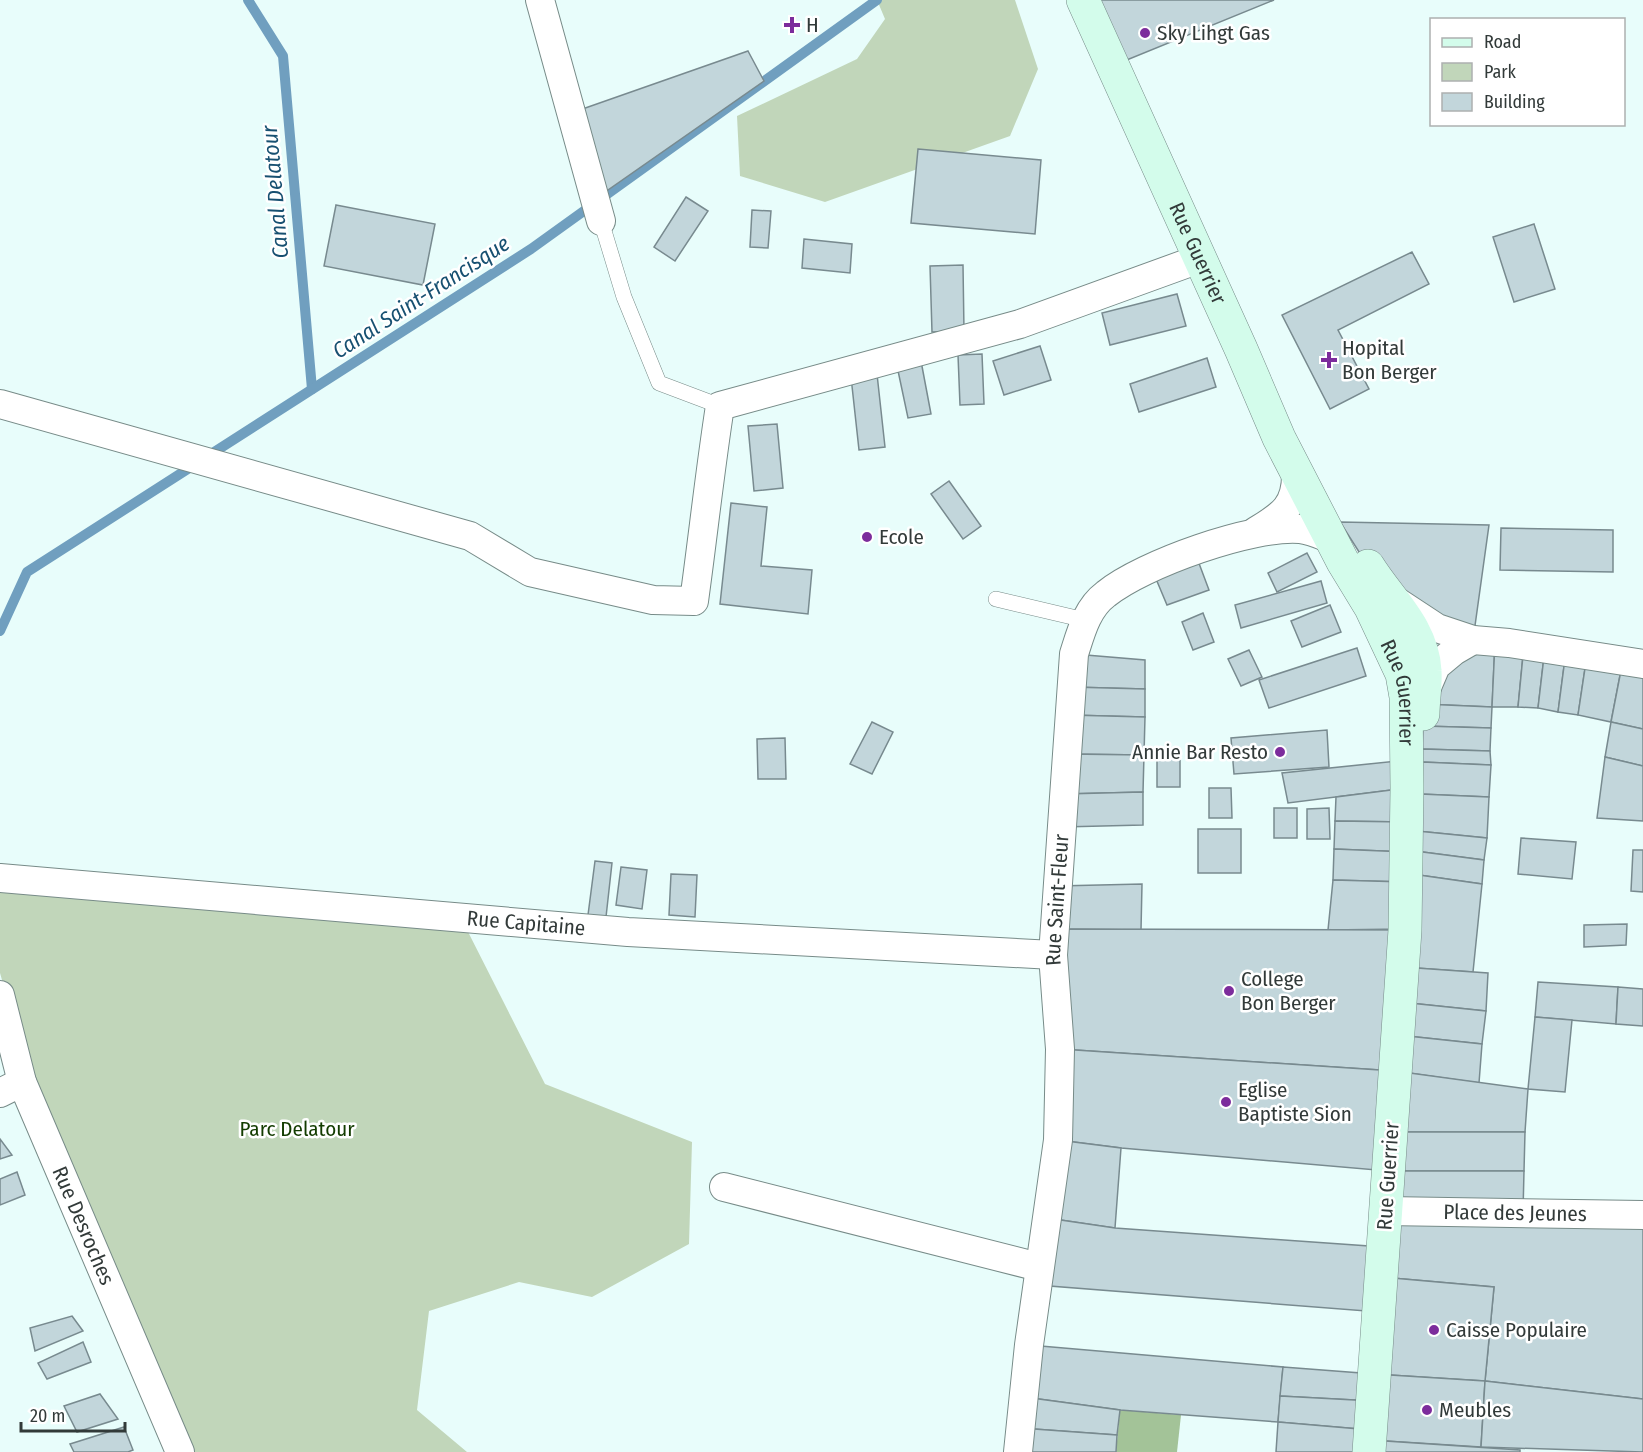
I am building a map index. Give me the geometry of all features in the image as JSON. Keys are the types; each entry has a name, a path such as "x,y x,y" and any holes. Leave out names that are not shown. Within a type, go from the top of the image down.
{"main road":[{"name":"Rue Guerrier","path":"1083,0 1241,349 1269,417 1331,539 1377,619 1393,652 1404,685 1407,788 1405,930 1369,1452"},
{"path":"1241,349 1276,406 1325,500 1375,577 1410,625 1422,654 1425,671 1420,794 1405,930"}],"street":[{"path":"540,0 601,221"},
{"path":"0,404 470,536 530,572 652,600 694,601 720,406 1020,324 1199,259"},
{"path":"1249,536 1285,512 1294,498 1296,472"},
{"name":"Rue Saint-Fleur","path":"1018,1452 1039,1267 1058,1140 1060,1049 1053,955 1074,654 1085,620 1104,594 1146,569 1194,550 1276,529 1300,529 1316,532 1331,539"},
{"path":"1390,597 1437,628 1473,640 1517,644 1643,664"},
{"path":"1424,694 1436,666 1454,651 1473,640"},
{"name":"Rue Capitaine","path":"0,878 628,932 1053,955"},
{"name":"Rue Desroches","path":"0,995 11,1088 180,1452"},
{"path":"724,1187 1039,1267"},
{"name":"Place des Jeunes","path":"1386,1211 1643,1215"}],"lane":[{"path":"601,221 624,297 658,383 720,406"},
{"path":"996,599 1085,620"}],"green space":[{"path":"877,0 1015,0 1038,69 1010,136 825,202 740,176 737,116 857,59 885,19"},
{"name":"Parc Delatour","path":"0,878 461,918 545,1084 692,1142 689,1244 592,1297 519,1282 429,1311 417,1410 467,1452 190,1452 28,1071 0,973"},
{"path":"1120,1410 1181,1415 1177,1452 1116,1452"}],"building":[{"name":"Sky Lihgt Gas","path":"1083,0 1274,0 1112,66"},
{"path":"748,51 764,81 595,199 571,113"},
{"path":"918,149 1041,160 1035,234 911,223"},
{"path":"686,197 708,211 675,261 654,247"},
{"path":"336,205 435,224 423,285 324,266"},
{"path":"752,210 771,211 768,248 750,247"},
{"path":"1534,224 1555,289 1514,302 1493,237"},
{"path":"804,239 852,244 850,273 802,268"},
{"name":"Hopital Bon Berger","path":"1412,252 1429,284 1338,330 1369,389 1330,409 1282,315"},
{"path":"963,265 964,331 932,332 930,266"},
{"path":"1177,294 1186,326 1110,345 1102,313"},
{"path":"1040,346 1051,380 1004,395 993,361"},
{"path":"982,354 984,404 960,405 958,355"},
{"path":"1207,358 1216,387 1139,412 1130,384"},
{"path":"921,361 931,414 908,418 897,366"},
{"path":"877,374 885,447 859,450 851,377"},
{"path":"777,424 783,488 754,491 748,426"},
{"path":"949,481 981,526 963,539 931,494"},
{"path":"731,503 767,507 761,566 812,570 808,614 720,604"},
{"path":"1340,522 1489,525 1473,640 1375,577"},
{"path":"1501,528 1613,530 1613,572 1500,570"},
{"path":"1194,550 1209,590 1167,605 1151,567"},
{"path":"1307,553 1317,572 1277,592 1268,573"},
{"path":"1321,581 1327,603 1241,628 1235,605"},
{"path":"1330,605 1341,632 1302,647 1291,621"},
{"path":"1203,613 1214,642 1193,650 1182,622"},
{"path":"1473,640 1495,642 1492,707 1423,704"},
{"path":"1495,642 1524,645 1518,707 1492,707"},
{"path":"1524,645 1545,648 1538,708 1518,707"},
{"path":"1357,648 1366,676 1269,708 1259,680"},
{"path":"1545,648 1566,651 1558,712 1538,708"},
{"path":"1249,650 1262,677 1241,686 1228,659"},
{"path":"1566,651 1587,655 1578,715 1558,712"},
{"path":"1074,654 1145,660 1145,689 1071,687"},
{"path":"1587,655 1623,660 1611,722 1578,715"},
{"path":"1623,660 1643,664 1643,729 1611,722"},
{"path":"1071,687 1145,689 1145,717 1069,715"},
{"path":"1423,704 1492,707 1491,728 1423,726"},
{"path":"1069,715 1145,717 1144,755 1067,754"},
{"path":"872,722 893,732 872,774 850,764"},
{"path":"1611,722 1643,729 1643,766 1605,757"},
{"path":"1423,726 1491,728 1490,751 1422,749"},
{"name":"Annie Bar Resto","path":"1327,730 1329,767 1234,774 1231,738"},
{"path":"785,738 786,779 758,779 757,739"},
{"path":"1422,749 1490,751 1491,765 1422,762"},
{"path":"1067,754 1144,755 1143,792 1064,794"},
{"path":"1157,757 1180,757 1180,787 1157,787"},
{"path":"1605,757 1643,766 1643,821 1597,818"},
{"path":"1407,760 1407,788 1288,803 1282,773"},
{"path":"1422,762 1491,765 1489,797 1420,794"},
{"path":"1209,788 1231,788 1232,818 1209,818"},
{"path":"1407,788 1407,822 1335,821 1336,797"},
{"path":"1143,792 1143,825 1062,827 1064,794"},
{"path":"1420,794 1489,797 1487,838 1417,831"},
{"path":"1274,808 1297,808 1297,838 1274,838"},
{"path":"1329,808 1330,839 1307,839 1307,809"},
{"path":"1335,821 1407,822 1407,852 1334,849"},
{"path":"1198,829 1241,829 1241,873 1198,873"},
{"path":"1417,831 1487,838 1484,860 1415,851"},
{"path":"1521,838 1576,842 1572,879 1518,874"},
{"path":"1334,849 1407,852 1406,882 1333,880"},
{"path":"1633,850 1643,850 1643,892 1631,891"},
{"path":"1415,851 1484,860 1482,884 1412,874"},
{"path":"595,861 612,863 606,917 588,915"},
{"path":"621,867 647,870 642,909 616,905"},
{"path":"671,874 697,875 695,917 669,915"},
{"path":"1412,874 1482,884 1473,972 1402,967"},
{"path":"1333,880 1406,882 1403,929 1328,930"},
{"path":"1142,884 1141,930 1055,929 1057,886"},
{"path":"1627,924 1626,945 1584,947 1584,925"},
{"name":"College Bon Berger","path":"1055,929 1405,930 1395,1071 1060,1049"},
{"path":"1402,967 1488,973 1486,1011 1400,1002"},
{"path":"1538,982 1618,987 1616,1024 1535,1017"},
{"path":"1618,987 1643,989 1643,1026 1616,1024"},
{"path":"1400,1002 1486,1011 1482,1044 1398,1035"},
{"path":"1535,1017 1572,1020 1565,1092 1528,1089"},
{"path":"1398,1035 1482,1044 1479,1083 1395,1071"},
{"name":"Eglise Baptiste Sion","path":"1060,1049 1395,1071 1388,1171 1121,1148 1058,1140"},
{"path":"1395,1071 1528,1089 1525,1132 1391,1132"},
{"path":"1391,1132 1525,1132 1524,1171 1388,1171"},
{"path":"0,1139 12,1155 0,1159"},
{"path":"1058,1140 1121,1148 1115,1228 1047,1218"},
{"path":"1388,1171 1524,1171 1523,1212 1386,1211"},
{"path":"17,1172 25,1195 0,1205 0,1179"},
{"path":"1386,1211 1643,1215 1643,1399 1485,1381 1494,1287 1381,1277"},
{"path":"1047,1218 1115,1228 1383,1247 1379,1312 1037,1285"},
{"name":"Caisse Populaire","path":"1381,1277 1494,1287 1485,1381 1374,1374"},
{"path":"72,1316 83,1331 35,1351 30,1328"},
{"path":"83,1342 91,1362 47,1379 38,1363"},
{"path":"1029,1345 1283,1367 1278,1422 1120,1410 1024,1397"},
{"path":"1283,1367 1374,1374 1373,1401 1280,1396"},
{"name":"Meubles","path":"1374,1374 1485,1381 1481,1447 1370,1440"},
{"path":"1485,1381 1643,1399 1643,1452 1481,1447"},
{"path":"100,1394 118,1419 77,1432 64,1406"},
{"path":"1280,1396 1373,1401 1371,1430 1278,1422"},
{"path":"1024,1397 1120,1410 1117,1435 1020,1428"},
{"path":"1278,1422 1371,1430 1369,1452 1276,1452"},
{"path":"124,1427 133,1450 128,1452 74,1452 70,1444"},
{"path":"1020,1428 1117,1435 1116,1452 1018,1452"},
{"path":"1370,1440 1520,1450 1520,1452 1369,1452"}],"waterway":[{"name":"Canal Delatour","path":"248,0 283,56 312,389"},
{"name":"Canal Saint-Francisque","path":"0,631 27,572 531,249 877,0"}],"place":[{"name":"H","path":"792,25"},
{"name":"Sky Lihgt Gas","path":"1145,33"},
{"name":"Hopital Bon Berger","path":"1329,360"},
{"name":"Ecole","path":"867,537"},
{"name":"Annie Bar Resto","path":"1280,752"},
{"name":"College Bon Berger","path":"1229,991"},
{"name":"Eglise Baptiste Sion","path":"1226,1102"},
{"name":"Caisse Populaire","path":"1434,1330"},
{"name":"Meubles","path":"1427,1410"}]}
